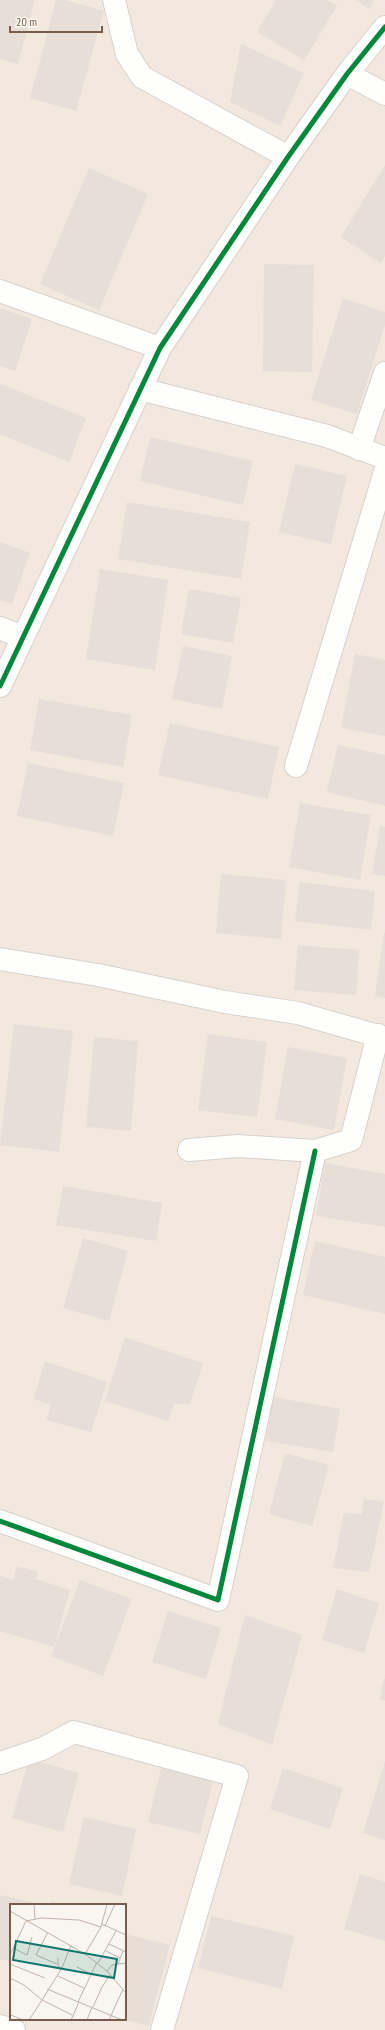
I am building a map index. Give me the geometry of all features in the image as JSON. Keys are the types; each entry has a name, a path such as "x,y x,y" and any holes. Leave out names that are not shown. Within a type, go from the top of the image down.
{"street":[{"path":"114,0 127,54 142,77 288,157"},
{"path":"0,686 160,348 288,157 347,74 385,27"},
{"path":"347,74 385,94"},
{"path":"0,292 160,348"},
{"path":"359,449 385,373"},
{"path":"140,390 327,436 385,458"},
{"path":"296,766 385,472"},
{"path":"0,628 22,637"},
{"path":"0,958 98,975 225,1002 298,1013 382,1036 351,1140 315,1151 238,1146 189,1150"},
{"path":"0,1521 218,1600 315,1151"},
{"path":"0,1763 42,1749 74,1732 237,1776 162,2030"},
{"path":"0,2026 14,2030"}],"shaded area":[{"path":"0,0 385,0 385,2030 0,2030"}],"building":[{"path":"0,0 35,0 18,64 0,59"},
{"path":"56,0 65,0 104,11 76,111 30,98"},
{"path":"276,0 327,0 337,6 304,60 257,32"},
{"path":"355,0 374,0 369,9"},
{"path":"241,44 304,73 280,126 230,102"},
{"path":"385,165 385,256 381,263 341,237"},
{"path":"89,168 148,194 99,310 40,284"},
{"path":"264,264 314,265 312,372 263,371"},
{"path":"343,298 385,312 385,325 357,414 311,400"},
{"path":"0,308 32,319 15,371 0,366"},
{"path":"0,384 86,418 69,462 0,434"},
{"path":"150,437 253,461 243,505 140,481"},
{"path":"295,464 347,476 331,544 279,532"},
{"path":"127,502 250,522 241,579 118,559"},
{"path":"0,542 30,553 12,604 0,600"},
{"path":"100,569 168,580 155,670 86,659"},
{"path":"189,589 241,598 233,643 181,634"},
{"path":"183,646 232,656 222,709 172,699"},
{"path":"355,654 385,660 385,736 341,728"},
{"path":"39,699 132,715 123,767 30,750"},
{"path":"170,723 279,747 268,799 158,775"},
{"path":"338,745 385,755 385,806 327,792"},
{"path":"28,763 124,783 113,836 17,816"},
{"path":"300,803 371,815 360,880 289,867"},
{"path":"380,826 385,827 385,876 372,874"},
{"path":"221,874 286,880 281,939 216,933"},
{"path":"300,882 375,891 371,930 295,921"},
{"path":"385,933 385,998 375,996"},
{"path":"298,945 359,950 356,995 294,990"},
{"path":"14,1024 73,1031 59,1152 0,1145"},
{"path":"208,1034 267,1042 257,1117 198,1110"},
{"path":"94,1037 138,1041 131,1131 86,1127"},
{"path":"288,1047 347,1058 334,1130 275,1119"},
{"path":"325,1163 385,1174 385,1227 316,1216"},
{"path":"63,1186 162,1203 156,1241 56,1225"},
{"path":"83,1238 128,1251 109,1321 63,1308"},
{"path":"315,1241 385,1257 385,1314 303,1295"},
{"path":"125,1337 203,1363 190,1404 174,1404 168,1421 105,1401"},
{"path":"45,1361 107,1382 91,1432 46,1420 51,1405 34,1399"},
{"path":"273,1397 340,1409 333,1452 266,1441"},
{"path":"285,1453 329,1465 312,1526 269,1514"},
{"path":"364,1499 384,1502 369,1572 333,1568 344,1513 362,1514"},
{"path":"17,1566 38,1572 36,1579 70,1590 54,1647 0,1631 0,1576 13,1580"},
{"path":"80,1580 132,1599 103,1676 51,1656"},
{"path":"337,1589 379,1603 364,1653 322,1640"},
{"path":"168,1611 221,1628 206,1679 152,1662"},
{"path":"245,1615 302,1635 272,1745 218,1724"},
{"path":"385,1679 385,1701 380,1700"},
{"path":"29,1759 79,1773 63,1832 12,1818"},
{"path":"385,1761 385,1840 363,1833"},
{"path":"161,1768 213,1781 200,1834 148,1822"},
{"path":"283,1768 343,1788 330,1829 270,1809"},
{"path":"84,1817 136,1829 122,1896 69,1884"},
{"path":"360,1874 385,1882 385,1941 344,1929"},
{"path":"0,1895 40,1904 10,1904 10,1961 0,1959"},
{"path":"51,1901 66,1904 50,1904"},
{"path":"211,1916 294,1936 282,1989 198,1968"},
{"path":"126,1934 170,1945 149,2026 125,2020"}],"cycle path":[{"path":"0,686 160,348 288,157 347,74 385,27"},
{"path":"0,1521 218,1600 315,1151"}]}
